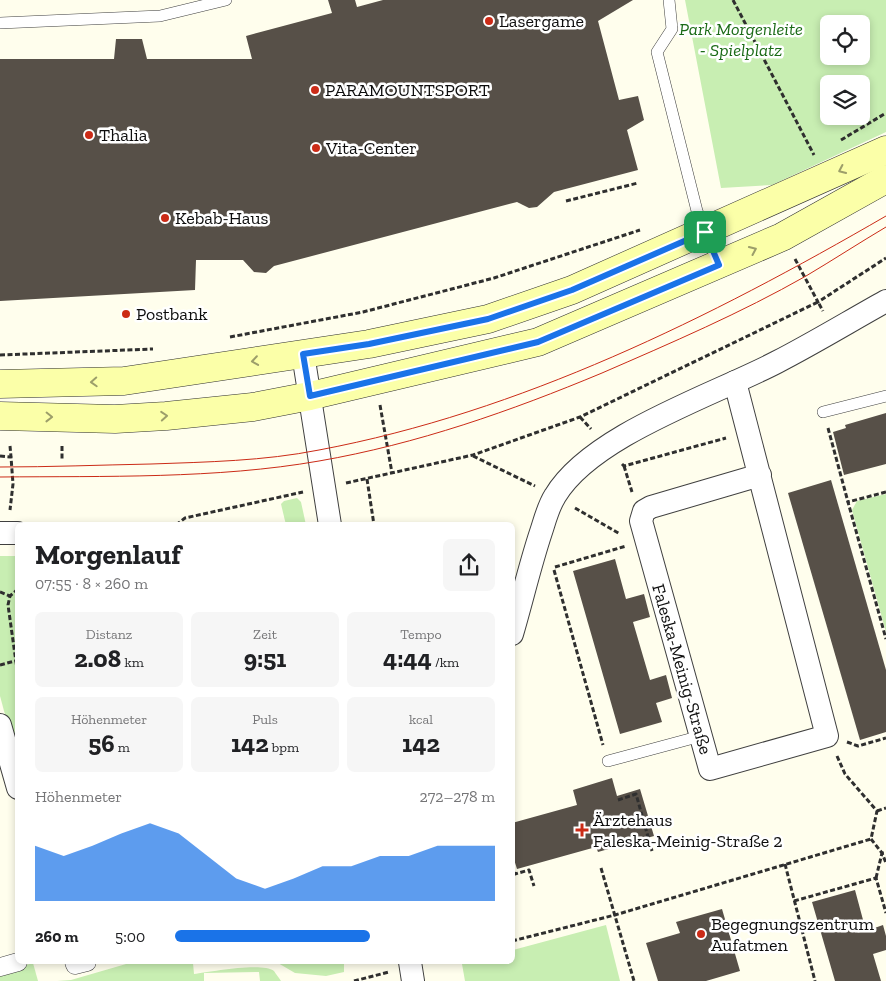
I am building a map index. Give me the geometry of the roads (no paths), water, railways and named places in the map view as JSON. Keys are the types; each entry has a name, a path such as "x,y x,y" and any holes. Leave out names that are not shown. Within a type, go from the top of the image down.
{"main road":[{"path":"0,384 124,381 369,344 488,319 572,290 886,150"},
{"path":"0,416 115,419 253,407 310,396 538,342 782,237 886,178"}],"street":[{"path":"515,623 548,510 555,496 573,474 591,458 629,432 776,362 886,301"},
{"path":"303,354 329,522"},
{"path":"735,382 760,475"},
{"name":"Faleska-Meinig-Straße","path":"760,475 827,736 710,769 642,546 640,521 644,511 650,507 760,475"},
{"path":"0,725 15,778"},
{"path":"0,967 15,963"}],"lane":[{"path":"0,22 77,21 160,16 226,0"},
{"path":"669,0 672,29 656,52 696,211 719,265"},
{"path":"823,412 886,396"},
{"path":"608,761 701,736"}],"tram line":[{"path":"0,467 151,464 256,459 298,454 394,433 468,412 541,386 612,357 683,325 752,290 886,216"},
{"path":"0,477 201,474 241,471 319,461 428,436 533,400 602,373 680,339 781,290 886,227"}],"place":[{"name":"Lasergame","path":"489,21"},
{"name":"PARAMOUNTSPORT","path":"315,90"},
{"name":"Thalia","path":"89,135"},
{"name":"Vita-Center","path":"316,148"},
{"name":"Kebab-Haus","path":"165,218"},
{"name":"Postbank","path":"126,314"},
{"name":"Ärztehaus Faleska-Meinig-Straße 2","path":"582,830"},
{"name":"Begegnungszentrum Aufatmen","path":"701,934"}],"park label":[{"name":"Park Morgenleite - Spielplatz","path":"741,39"}]}
